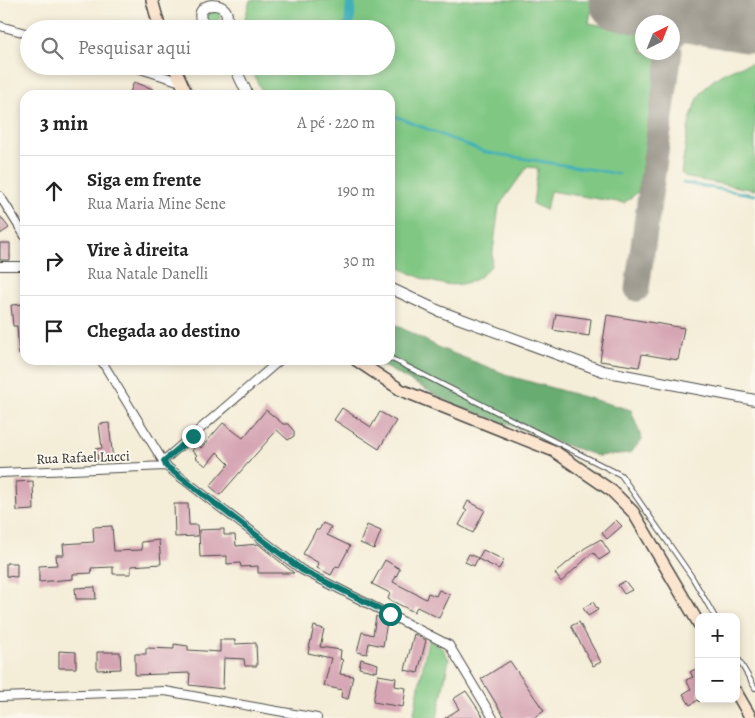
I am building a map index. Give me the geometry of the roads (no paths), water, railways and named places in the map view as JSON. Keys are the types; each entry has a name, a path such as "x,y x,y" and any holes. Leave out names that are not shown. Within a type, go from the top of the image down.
{"main road":[{"path":"152,0 158,20"},
{"path":"178,75 185,90"},
{"path":"362,365 375,375 401,390 554,451 612,490 633,512 695,617"},
{"path":"740,699 751,718"}],"street":[{"path":"198,0 197,5 203,20"},
{"path":"204,20 202,7 209,2 218,2 224,7 226,20"},
{"path":"224,7 226,20"},
{"path":"0,26 20,32"},
{"path":"159,75 181,82"},
{"path":"238,75 246,90"},
{"path":"0,196 20,228"},
{"path":"0,266 20,266"},
{"path":"395,290 439,311 603,372 755,400"},
{"path":"104,365 165,464 302,570 449,645 493,718"},
{"path":"165,464 274,365"},
{"name":"Rua Rafael Lucci","path":"0,473 165,464"},
{"path":"0,697 165,691 317,718"}],"lane":[{"path":"395,361 621,475 692,577 712,613"},
{"path":"738,658 755,688"}],"waterway":[{"path":"350,20 351,0"},
{"path":"395,116 484,152 619,174"},
{"path":"683,183 755,195"}]}
